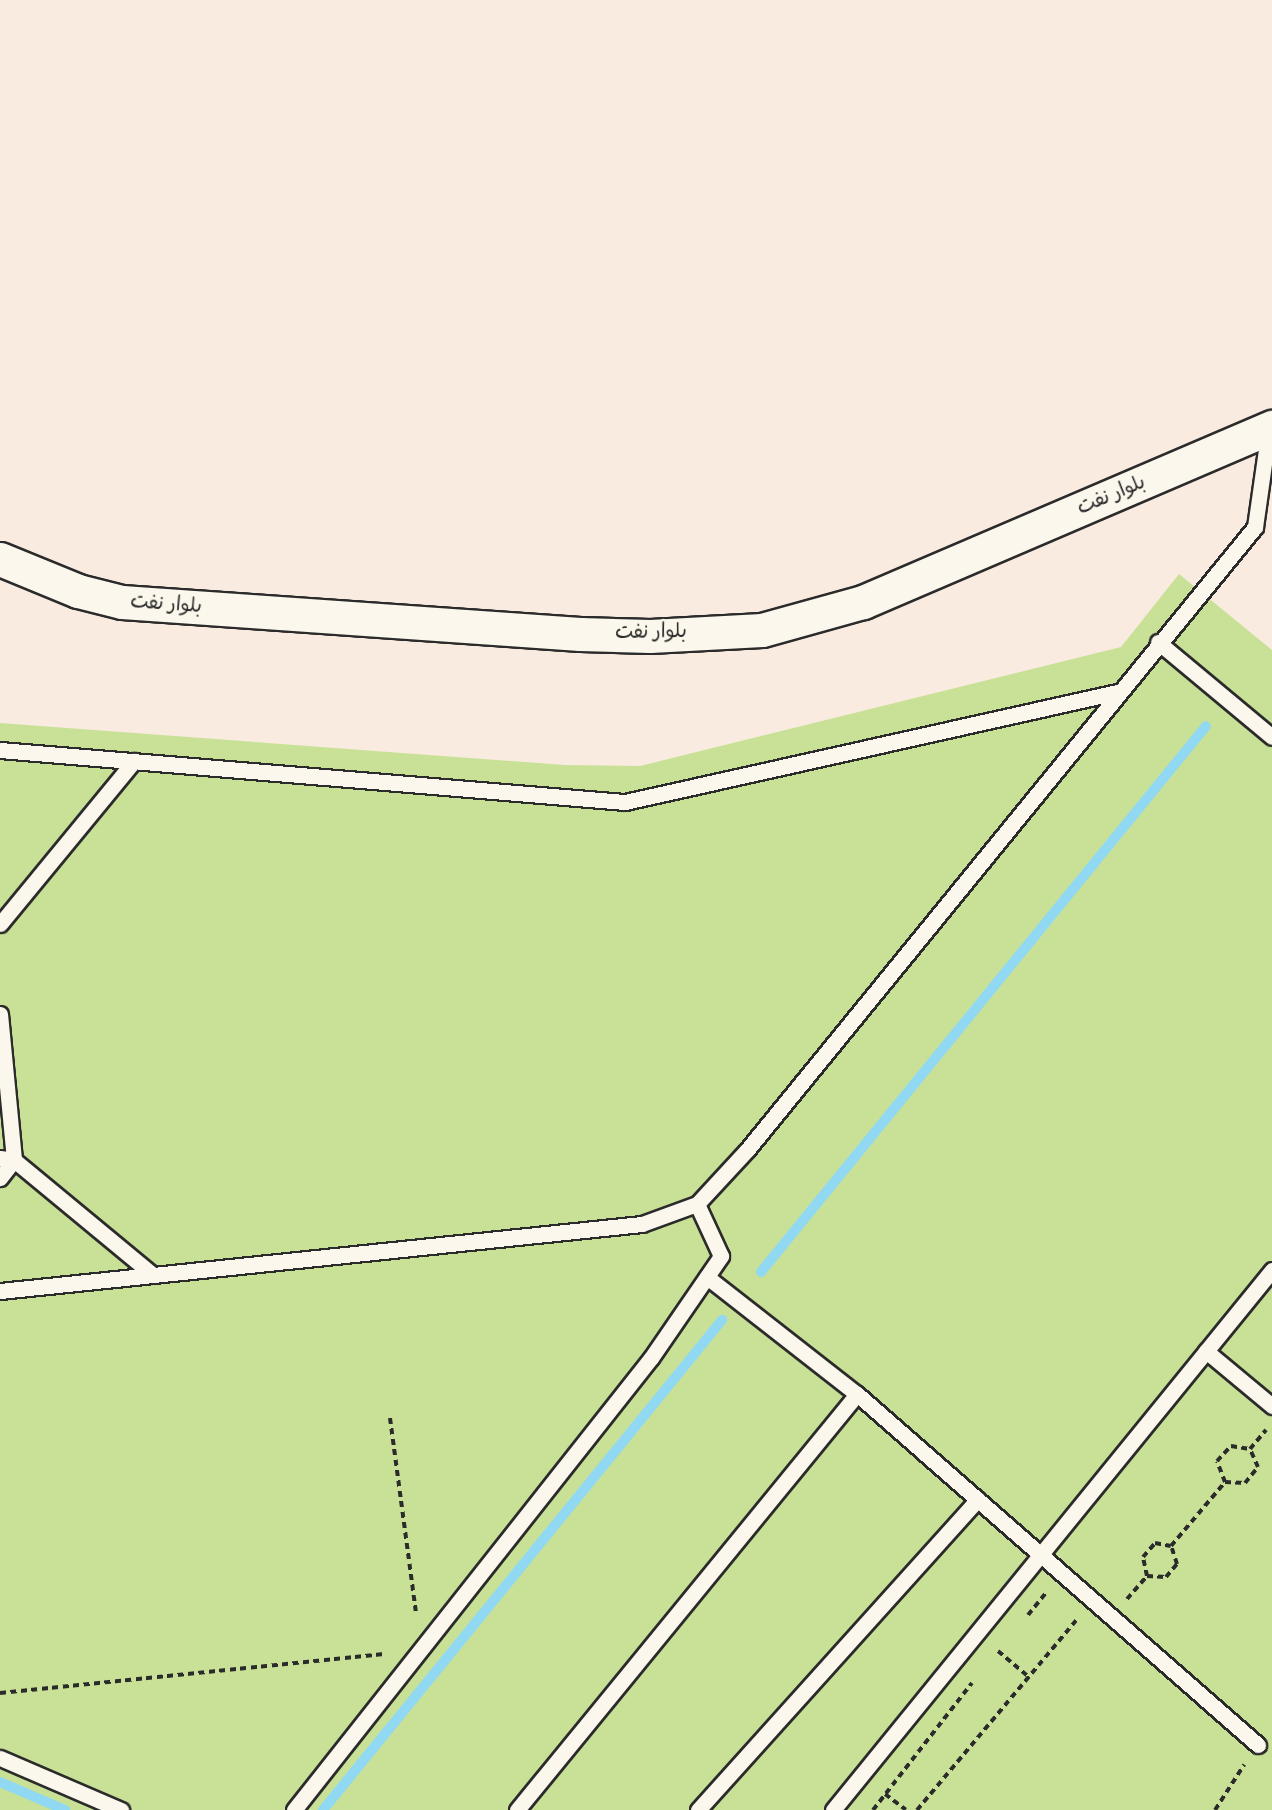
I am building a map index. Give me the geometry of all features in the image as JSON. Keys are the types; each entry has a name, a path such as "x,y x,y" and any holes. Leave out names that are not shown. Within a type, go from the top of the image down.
{"street":[{"name":"بلوار نفت","path":"0,559 78,591 122,602 580,634 650,636 762,630 863,602 1271,427"}],"lane":[{"path":"0,1291 642,1224 696,1204 747,1150 1117,692 1255,527 1271,427"},
{"path":"1158,642 1271,734"},
{"path":"0,750 625,802 1117,692"},
{"path":"0,924 134,761"},
{"path":"0,1014 7,1159 0,1178"},
{"path":"7,1159 153,1275"},
{"path":"294,1810 651,1358 721,1256 696,1204"},
{"path":"833,1810 1272,1270"},
{"path":"707,1277 857,1394 1258,1745"},
{"path":"1206,1351 1272,1406"},
{"path":"517,1810 857,1394"},
{"path":"698,1810 978,1499"},
{"path":"0,1758 121,1810"}],"path":[{"path":"0,1693 420,1651 390,1418"},
{"path":"1250,1449 1272,1423"},
{"path":"1225,1482 1217,1461 1231,1446 1250,1449"},
{"path":"1225,1482 1245,1483 1258,1467 1250,1449"},
{"path":"1172,1546 1225,1482"},
{"path":"1147,1576 1143,1557 1155,1543 1172,1546"},
{"path":"1147,1576 1166,1577 1177,1564 1172,1546"},
{"path":"1020,1625 1063,1573"},
{"path":"1112,1616 1147,1576"},
{"path":"917,1810 1028,1675 1094,1601"},
{"path":"991,1660 1005,1642"},
{"path":"998,1651 1028,1675"},
{"path":"873,1810 977,1677"},
{"path":"1215,1810 1258,1745"},
{"path":"885,1794 906,1810"}],"green space":[{"path":"1179,574 1272,650 1272,1810 0,1810 0,723 565,765 640,766 1121,647"}],"waterway":[{"path":"761,1272 1206,726"},
{"path":"323,1810 722,1320"},
{"path":"0,1782 65,1810"}]}
